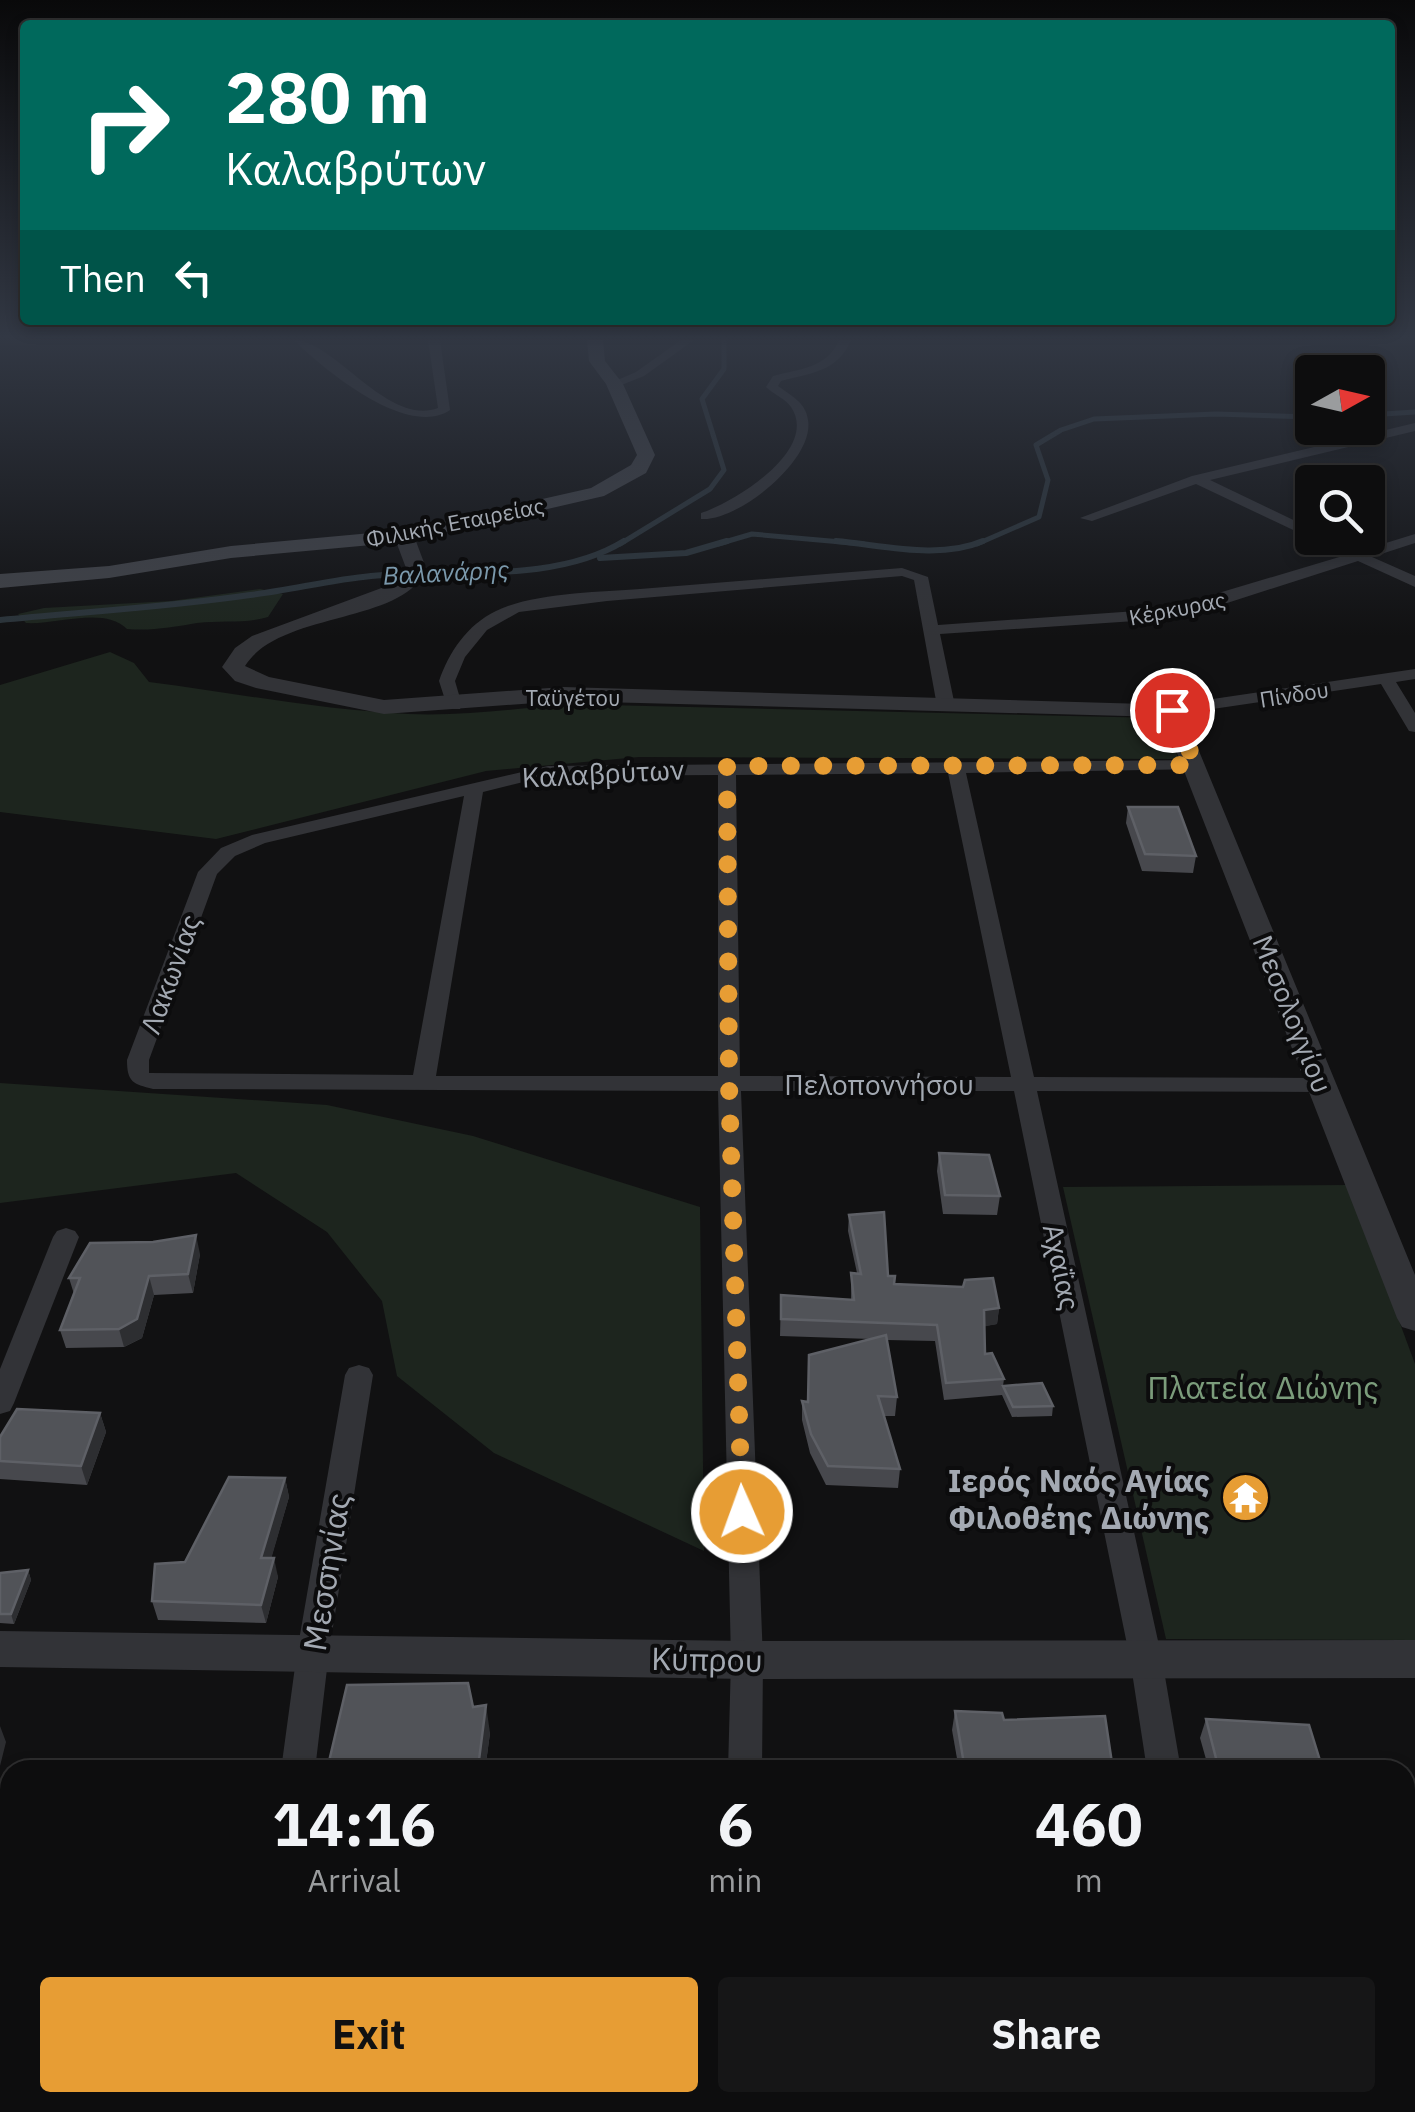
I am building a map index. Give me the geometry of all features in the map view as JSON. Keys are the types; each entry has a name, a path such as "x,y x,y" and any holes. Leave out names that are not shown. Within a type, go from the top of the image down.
{"main road":[{"name":"Φιλικής Εταιρείας","path":"0,581 109,572 231,552 410,557 611,486 636,471 646,459 638,439"}],"street":[{"path":"706,516 724,513 748,499 788,459 798,439"},
{"path":"1086,518 1197,479 1367,439"},
{"path":"1197,479 1295,526"},
{"name":"Κέρκυρας","path":"930,630 1165,614 1219,601 1415,538"},
{"path":"1359,556 1415,582"},
{"name":"Ταϋγέτου","path":"410,557 387,595 260,640 236,658 233,668 264,683 359,704 402,708 562,694 1172,710"},
{"path":"454,705 447,681 465,643 502,612 768,581 909,572 921,577 946,706"},
{"name":"Πίνδου","path":"1172,710 1415,674"},
{"path":"1386,679 1415,727"},
{"name":"Μεσολογγίου","path":"1172,710 1415,1318"},
{"name":"Καλαβρύτων","path":"208,872 228,852 259,839 548,770 1196,765"},
{"path":"727,766 729,1084 747,1660 745,1760"},
{"name":"Αχαΐας","path":"956,766 1146,1659 1162,1760"},
{"path":"424,1080 475,787"},
{"name":"Λακωνίας","path":"138,1078 138,1060 208,872"},
{"name":"Πελοποννήσου","path":"138,1078 153,1082 1320,1084"},
{"path":"0,1403 66,1237"},
{"name":"Μεσσηνίας","path":"299,1760 312,1652 359,1375"},
{"name":"Κύπρου","path":"0,1649 747,1660 1415,1658"}],"green space":[{"path":"260,589 283,594 268,617 251,620 127,629 117,622 93,618 26,623 18,614 44,608 171,601"},
{"path":"110,652 134,663 149,682 375,712 466,713 562,704 1159,718 1179,759 639,757 486,771 216,839 0,812 0,685"},
{"path":"0,1083 327,1105 473,1136 700,1207 704,1551 494,1453 397,1376 382,1301 327,1232 236,1173 0,1203"},
{"name":"Πλατεία Διώνης","path":"1349,1185 1415,1364 1415,1640 1166,1639 1063,1187"}],"building":[{"path":"1128,807 1178,807 1196,856 1145,854"},
{"path":"939,1153 989,1155 1000,1196 945,1195"},
{"path":"884,1212 888,1276 895,1276 894,1284 963,1287 965,1280 993,1278 999,1308 984,1310 985,1354 992,1353 1004,1379 946,1383 937,1325 781,1319 781,1295 854,1300 851,1273 861,1274 849,1215"},
{"path":"196,1235 188,1274 149,1276 137,1319 119,1329 60,1330 80,1278 69,1278 90,1243 153,1242"},
{"path":"886,1335 897,1397 878,1396 900,1469 828,1466 811,1434 802,1401 808,1402 809,1355"},
{"path":"1042,1383 1053,1406 1013,1407 1003,1386"},
{"path":"17,1409 100,1413 81,1466 0,1461 0,1437"},
{"path":"229,1477 285,1478 261,1558 274,1558 261,1605 152,1601 155,1564 185,1562"},
{"path":"28,1570 11,1614 0,1614 0,1573"},
{"path":"468,1683 473,1707 486,1705 479,1760 329,1760 347,1685"},
{"path":"955,1711 1002,1713 1004,1720 1105,1716 1112,1760 963,1760"},
{"path":"1206,1719 1309,1725 1320,1760 1216,1760"}],"waterway":[{"name":"Βαλανάρης","path":"620,544 710,489 724,470 714,439"},
{"path":"977,544 1039,517 1048,480 1036,445 1047,439"},
{"path":"718,544 752,534 849,543"},
{"name":"Βαλανάρης","path":"0,620 219,599 371,576 535,569 597,555 624,541"},
{"path":"600,558 686,553 727,541"},
{"path":"836,541 849,543"},
{"path":"849,543 948,550 983,541"},
{"path":"849,543 864,544"}],"place":[{"name":"Ιερός Ναός Αγίας Φιλοθέης Διώνης","path":"1245,1498"}],"route":[{"path":"742,1512 729,1084 727,766 1196,765 1172,710"}]}
